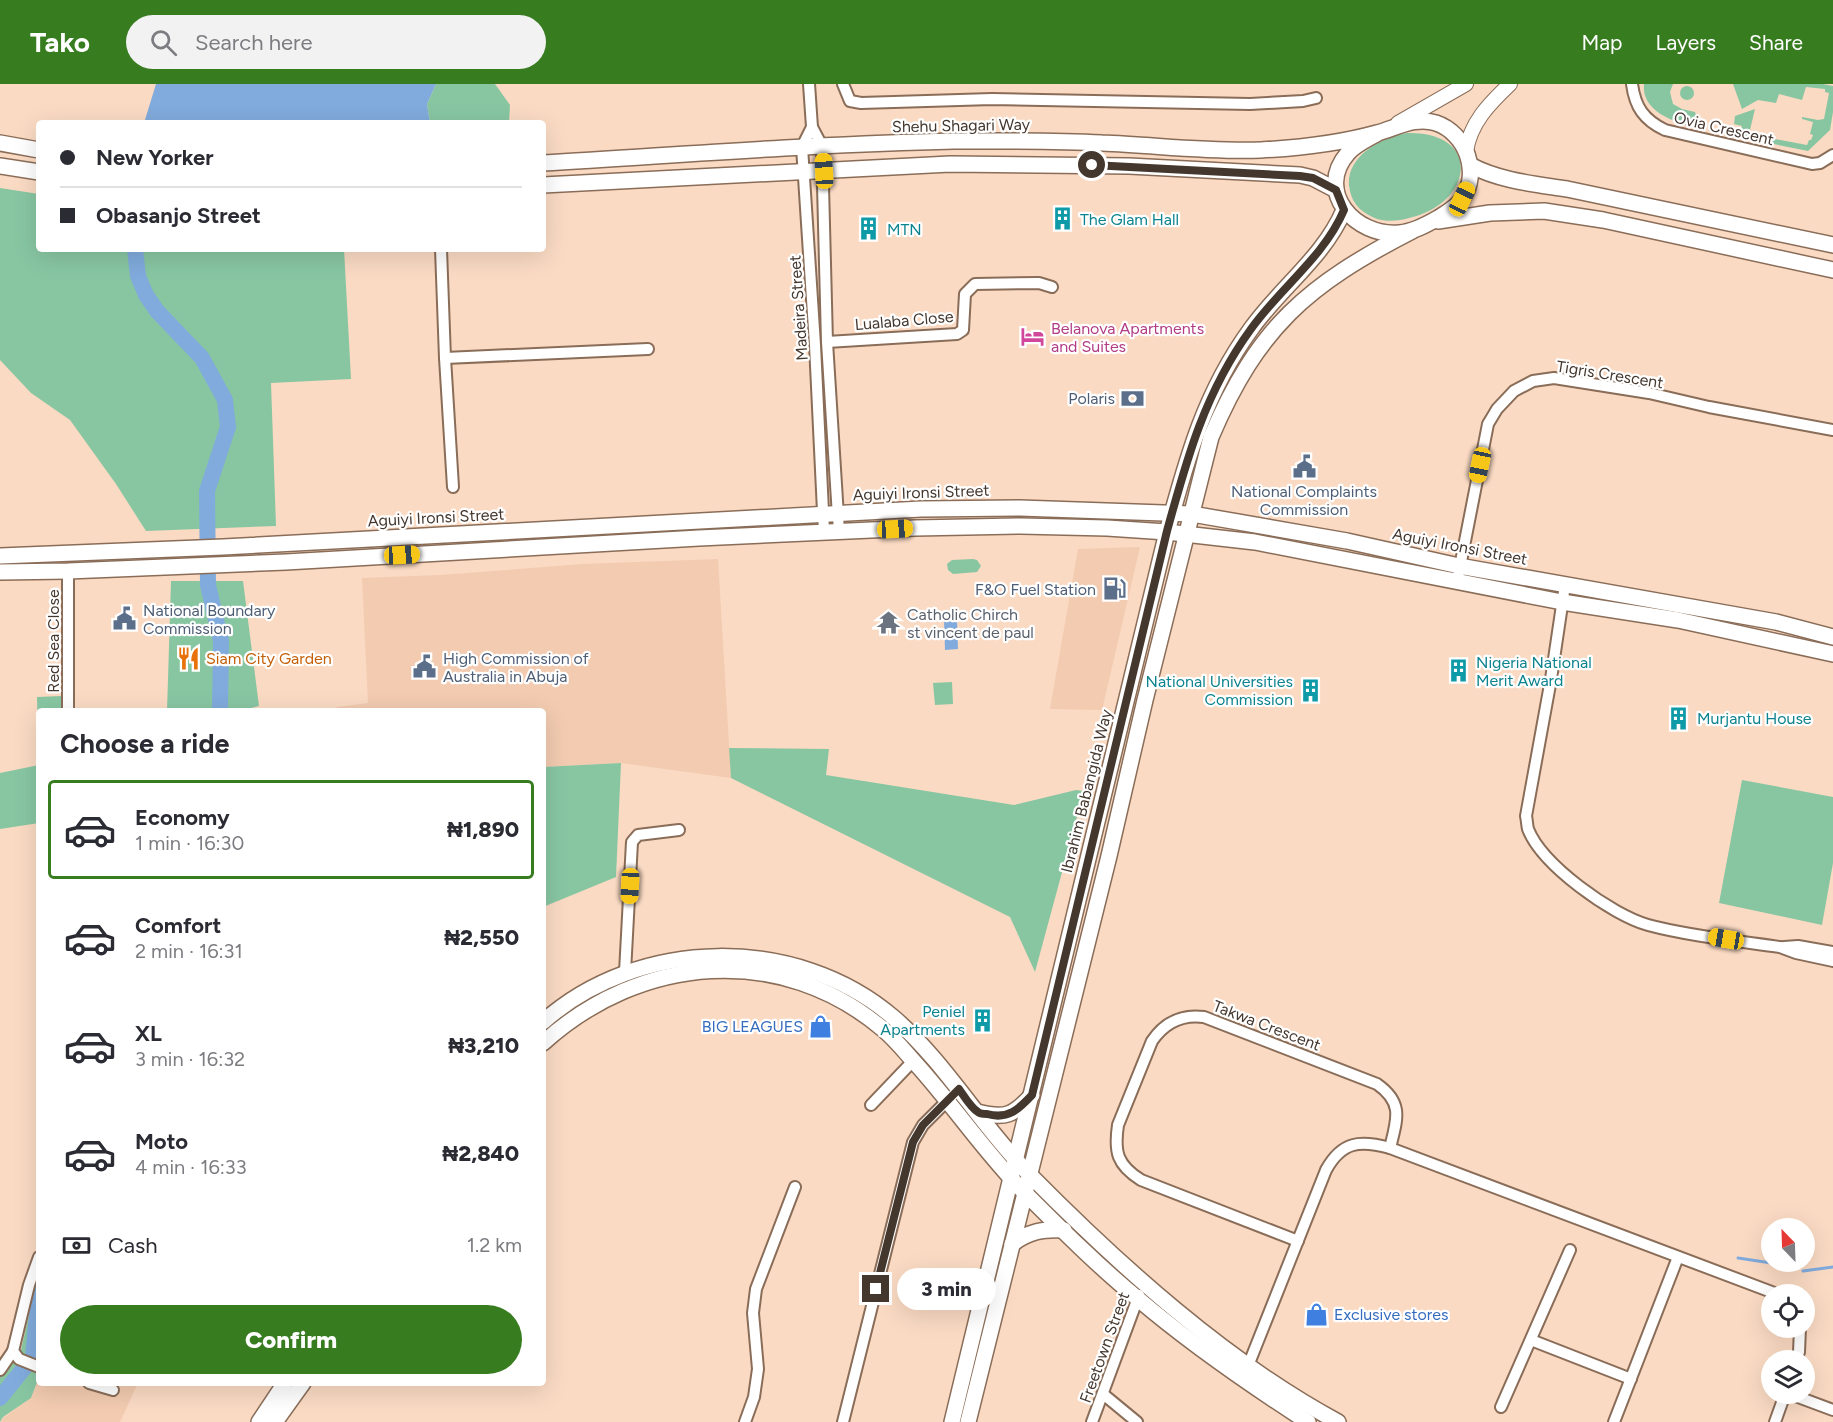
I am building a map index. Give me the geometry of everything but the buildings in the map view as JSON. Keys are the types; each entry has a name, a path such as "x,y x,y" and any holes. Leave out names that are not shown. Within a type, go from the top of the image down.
{"main road":[{"path":"968,1422 1211,437 1234,387 1261,345 1288,313 1318,286 1359,260 1447,213 1462,199 1470,183 1468,158 1458,139 1449,130 1427,120 1383,131 1358,144 1347,154 1340,166 1336,190 1344,210 1364,226 1396,234 1412,231"},
{"name":"Shehu Shagari Way","path":"546,163 802,147 956,141 1086,142 1238,150 1292,147 1383,131"},
{"path":"0,143 36,149"},
{"path":"1468,158 1504,178 1568,189 1833,245"},
{"path":"546,185 950,164 1129,166 1300,176 1313,178 1336,190"},
{"path":"0,166 36,172"},
{"name":"Ibrahim Babangida Way","path":"952,1422 1167,531 1192,442 1217,381 1252,327 1335,230 1344,210"},
{"path":"1432,222 1490,213 1544,211 1603,220 1833,270"},
{"name":"Aguiyi Ironsi Street","path":"0,572 187,565 223,555 831,513 1000,508 1172,512 1347,542 1460,566 1776,622 1833,637"},
{"name":"Aguiyi Ironsi Street","path":"0,556 186,549 286,562 832,532 1021,526 1167,531 1255,542 1562,602 1677,620 1833,654"},
{"path":"546,1020 585,993 625,972 673,960 719,956 770,960 811,971 853,990 893,1017 954,1095 1011,1179 1025,1193 1137,1298 1245,1373 1308,1422"},
{"path":"546,1041 573,1019 615,994 664,976 709,970 769,974 793,980 849,1005 885,1030 913,1061 977,1112 1030,1175 1144,1284 1245,1373 1338,1422"},
{"path":"977,1112 1004,1116 1021,1108 1032,1095"},
{"path":"1012,1244 1022,1236 1036,1230 1064,1230"},
{"path":"259,1422 283,1386"},
{"path":"275,1422 301,1386"}],"street":[{"path":"809,84 812,127 822,146 824,171 832,532"},
{"path":"843,84 850,101 861,103 992,99 1250,104 1303,101 1316,98"},
{"path":"1383,131 1466,84"},
{"path":"1468,158 1467,141 1481,114 1509,84"},
{"name":"Ovia Crescent","path":"1632,84 1635,100 1640,110 1653,125 1665,130 1812,164 1820,163 1833,155"},
{"path":"802,147 812,127"},
{"name":"Madeira Street","path":"802,147 815,345 831,513"},
{"path":"441,252 453,488"},
{"name":"Lualaba Close","path":"827,342 957,334 963,330 965,294 975,284 984,282 1039,283 1052,287"},
{"path":"445,358 648,349"},
{"name":"Tigris Crescent","path":"1457,582 1488,424 1497,409 1514,391 1533,381 1554,378 1613,387 1833,430"},
{"name":"Red Sea Close","path":"68,571 69,708"},
{"path":"1565,585 1551,680 1526,816 1528,829 1534,839 1560,871 1591,895 1625,916 1647,925 1780,947 1833,961"},
{"path":"625,972 632,842 638,835 679,830"},
{"path":"1780,947 1798,946 1833,952"},
{"name":"Takwa Crescent","path":"1298,1240 1141,1180 1129,1172 1120,1161 1117,1152 1118,1125 1158,1031 1178,1018 1191,1015 1204,1017 1377,1084 1393,1098 1396,1109 1397,1120 1390,1148"},
{"path":"871,1105 913,1061"},
{"path":"843,1422 913,1142 923,1125 954,1095"},
{"path":"1245,1373 1326,1170 1338,1153 1364,1143 1390,1148 1761,1288"},
{"path":"745,1422 754,1397 758,1369 753,1313 756,1289 795,1186"},
{"path":"1501,1407 1570,1250"},
{"path":"1614,1422 1678,1257"},
{"path":"0,1370 16,1355 29,1285 36,1265"},
{"name":"Freetown Street","path":"1092,1422 1144,1284"},
{"path":"1531,1340 1631,1379"},
{"path":"16,1355 36,1365"},
{"path":"99,1386 112,1390"},
{"path":"1103,1394 1137,1422"},
{"path":"1815,1403 1833,1410"},
{"path":"1775,1422 1781,1404"}],"shaded area":[{"path":"1140,547 1102,710 1050,709 1078,549"},
{"path":"718,559 731,778 621,763 546,767 546,708 337,708 368,703 362,578 441,575 583,564"},
{"path":"36,1385 137,1386 120,1422 1,1422 3,1418 31,1398"}],"green space":[{"path":"436,84 495,84 510,105 509,120 430,120 427,104"},
{"path":"1644,84 1673,84 1670,92 1673,104 1695,112 1698,122 1695,128 1669,119 1653,108 1644,93"},
{"path":"1733,84 1833,86 1830,130 1808,151 1719,133 1719,131 1739,136 1742,126 1734,124 1735,116 1755,109 1749,134 1807,145 1813,135 1810,134 1813,122 1802,119 1802,117 1824,119 1829,93 1825,92 1825,89 1806,87 1802,100 1779,94 1776,103 1758,100 1742,109"},
{"path":"1684,86 1690,86 1694,93 1690,100 1684,100 1680,96 1680,90"},
{"path":"1407,133 1431,135 1448,143 1458,155 1461,169 1457,184 1447,198 1431,210 1401,220 1377,219 1363,211 1354,201 1349,179 1352,169 1357,159 1375,145"},
{"path":"0,188 36,194 36,252 344,252 351,379 271,383 276,526 146,531 70,420 31,393 0,360"},
{"path":"952,560 977,560 981,566 977,572 953,574 948,570 947,564"},
{"path":"171,581 243,581 259,706 252,708 167,708"},
{"path":"952,682 953,704 935,705 933,683"},
{"path":"62,696 62,708 37,708 37,697"},
{"path":"729,748 829,749 826,775 1014,805 1076,790 1084,791 1035,972 1010,917 731,778"},
{"path":"621,763 616,877 546,906 546,767"},
{"path":"36,766 36,823 0,829 0,773"},
{"path":"1742,780 1833,797 1833,863 1822,925 1719,903"},
{"path":"36,1283 36,1385 31,1398 3,1417 0,1422 0,1373 19,1359"}],"water":[{"path":"156,84 436,84 427,104 430,120 145,120"},
{"path":"957,620 958,649 945,650 944,621"}],"waterway":[{"path":"135,252 138,276 146,295 157,311 202,358 225,400 228,427 207,491 208,585 221,641 220,708"},
{"path":"1738,1258 1761,1261"},
{"path":"1815,1269 1833,1267"},
{"path":"0,1398 33,1357 36,1326"}],"place":[{"name":"The Glam Hall","path":"1062,219"},
{"name":"MTN","path":"869,229"},
{"name":"Belanova Apartments and Suites","path":"1033,337"},
{"name":"Polaris","path":"1133,398"},
{"name":"National Complaints Commission","path":"1304,466"},
{"name":"F&O Fuel Station","path":"1114,589"},
{"name":"National Boundary Commission","path":"125,619"},
{"name":"Catholic Chirch st vincent de paul","path":"889,623"},
{"name":"Siam City Garden","path":"188,658"},
{"name":"High Commission of Australia in Abuja","path":"425,667"},
{"name":"Nigeria National Merit Award","path":"1458,671"},
{"name":"National Universities Commission","path":"1311,690"},
{"name":"Murjantu House","path":"1679,718"},
{"name":"Peniel Apartments","path":"983,1020"},
{"name":"BIG LEAGUES","path":"821,1026"},
{"name":"Exclusive stores","path":"1316,1314"}],"route":[{"path":"876,1289 906,1164 913,1142 923,1125 959,1089 977,1112 993,1116 1012,1113 1021,1108 1032,1095 1167,531 1192,442 1217,381 1234,353 1273,301 1327,241 1344,210 1336,190 1313,178 1092,165"}]}
